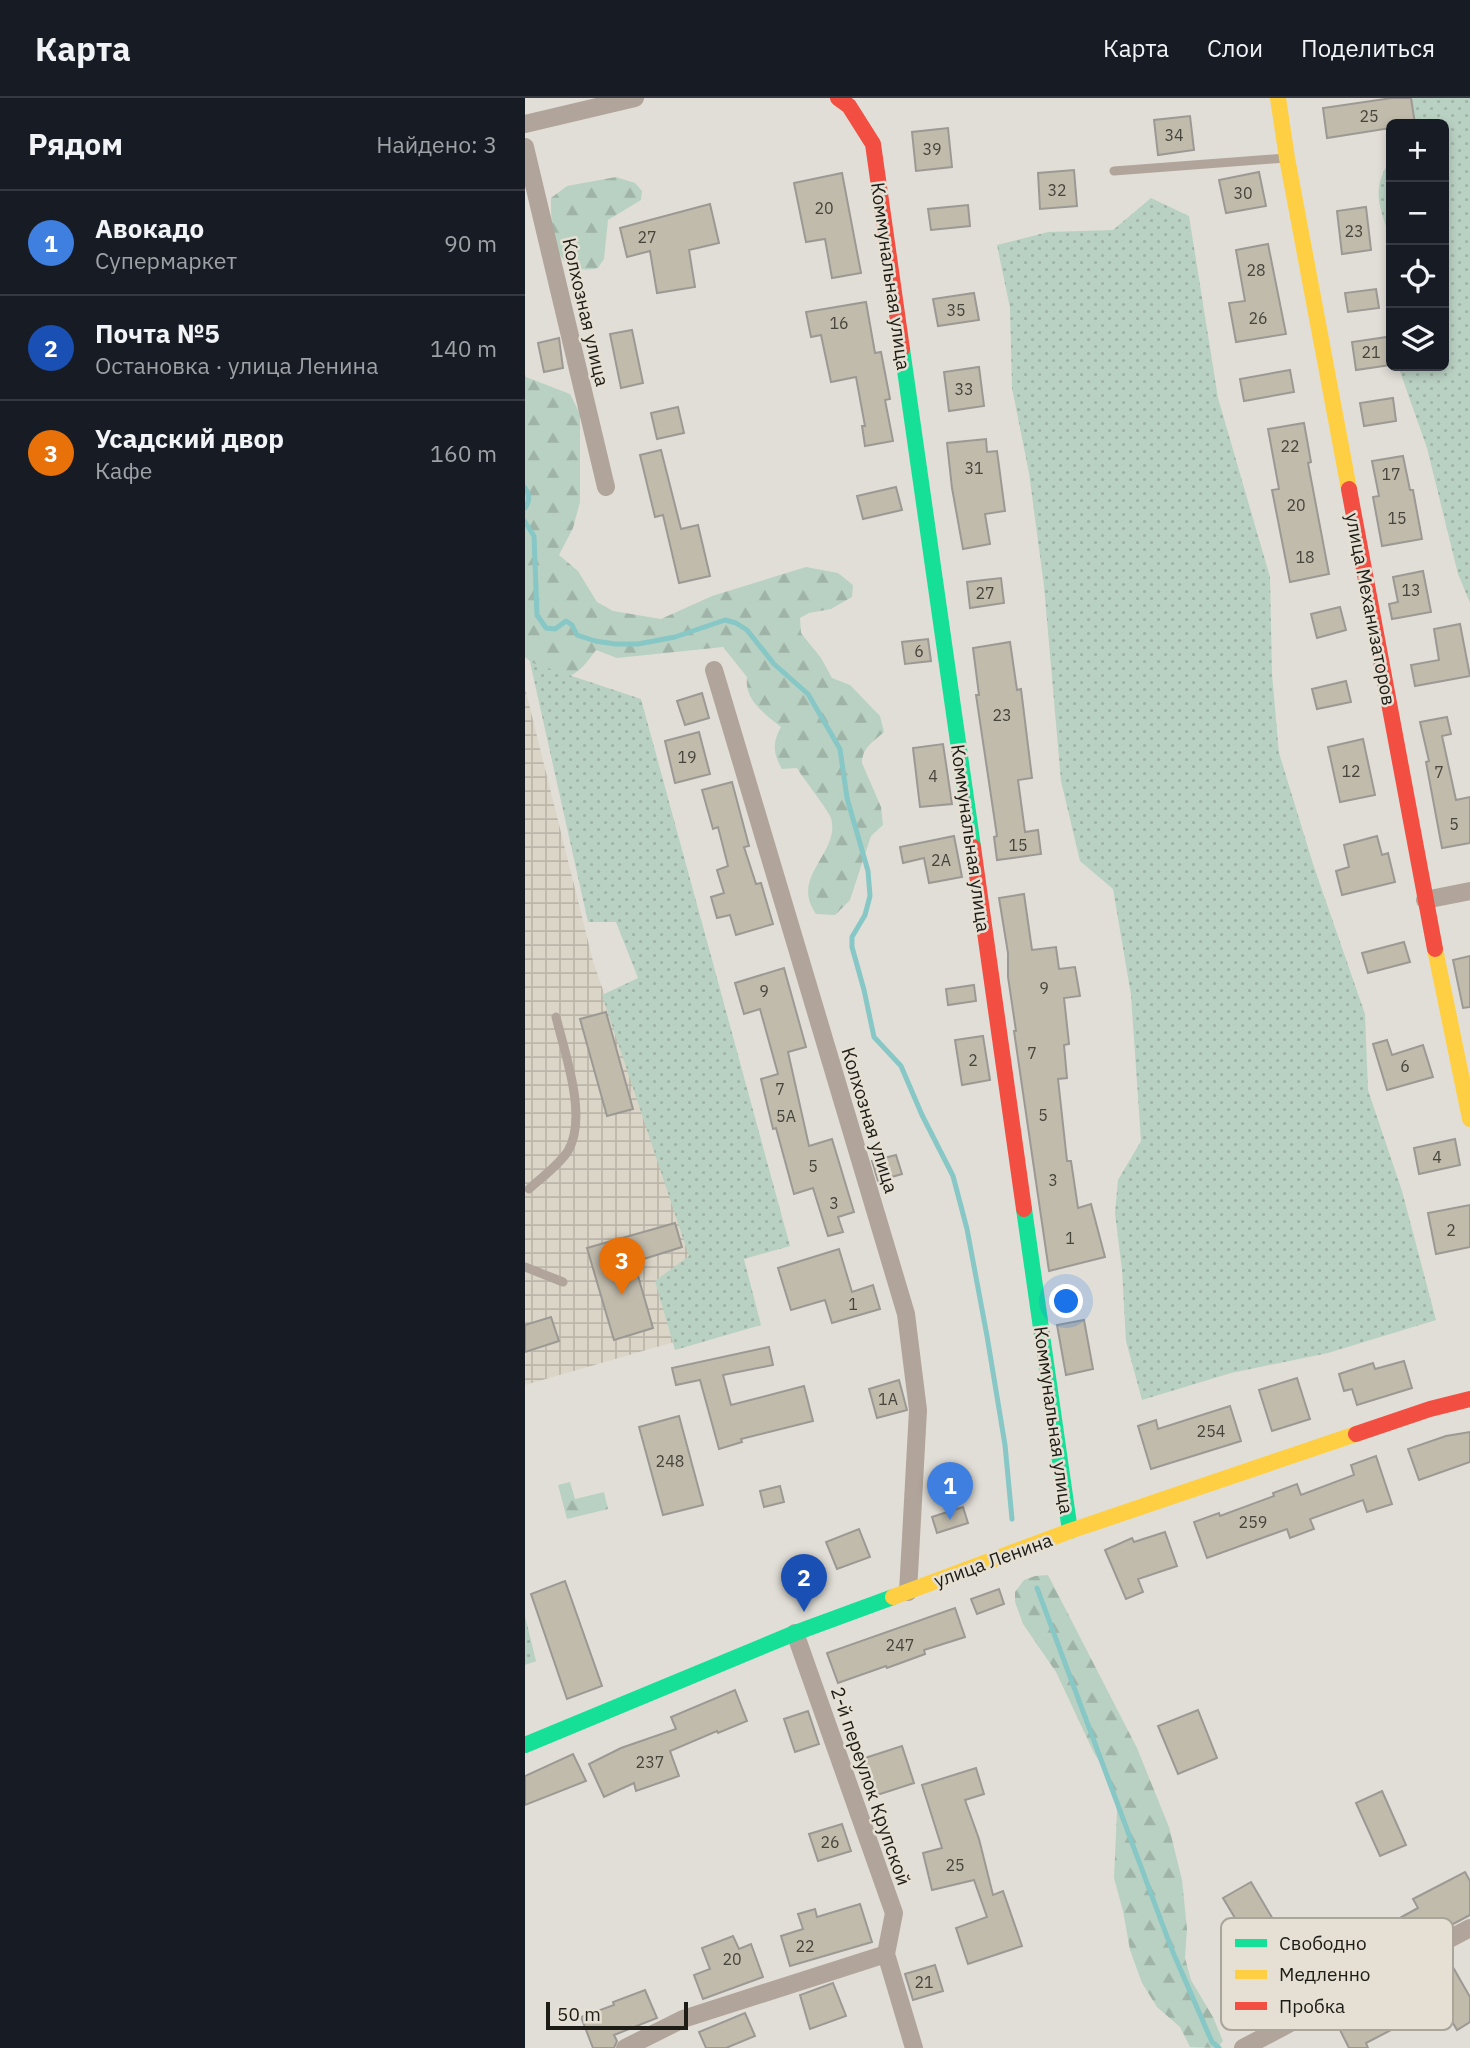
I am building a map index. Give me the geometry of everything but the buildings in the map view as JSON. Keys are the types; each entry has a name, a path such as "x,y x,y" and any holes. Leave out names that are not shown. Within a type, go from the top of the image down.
{"street":[{"path":"525,124 635,98"},
{"name":"Коммунальная улица","path":"838,98 849,107 873,144 1070,1531"},
{"name":"улица Механизаторов","path":"1278,98 1425,900 1470,1119"},
{"name":"Колхозная улица","path":"525,147 606,486"},
{"name":"Колхозная улица","path":"714,670 906,1314 918,1410 908,1592"},
{"path":"1425,900 1470,891"},
{"name":"улица Ленина","path":"525,1745 795,1633 1070,1531 1430,1409 1470,1399"},
{"name":"2-й переулок Крупской","path":"795,1633 894,1913 886,1954 914,2048"},
{"path":"1453,1937 1470,1928"},
{"path":"625,2048 683,2019 886,1954"},
{"path":"1243,2048 1277,2030"}],"lane":[{"path":"1114,171 1287,158"},
{"path":"529,1189 566,1154 575,1137 578,1113 556,1017"},
{"path":"525,1267 563,1282"}],"shaded area":[{"path":"525,688 593,961 719,1329 525,1385"}],"green space":[{"path":"1411,98 1470,98 1470,603 1458,574 1427,448 1400,371 1449,371 1449,119 1414,119"},
{"path":"1386,167 1386,226 1379,200 1380,181"},
{"path":"616,177 635,183 642,191 641,200 608,220 604,259 598,268 583,269 571,266 557,249 551,198 567,186"},
{"path":"1151,198 1189,216 1218,398 1270,577 1272,674 1279,753 1313,864 1365,1014 1368,1090 1402,1191 1436,1320 1328,1353 1231,1373 1142,1400 1126,1341 1115,1213 1118,1180 1141,1141 1131,995 1113,889 1080,861 1061,781 1044,586 1029,473 1012,388 1010,308 997,245 1048,232 1113,230"},
{"path":"525,374 526,377 570,394 580,414 580,502 573,528 559,555 578,571 597,602 613,611 661,619 712,596 806,567 838,573 853,585 852,597 831,609 809,613 800,618 801,633 821,658 832,678 850,685 880,716 884,732 866,749 862,763 881,807 883,825 871,836 850,900 835,915 816,914 809,900 808,888 829,842 831,818 797,768 782,769 775,748 781,727 762,712 752,699 747,677 723,647 617,658 596,650 579,670 563,678 546,673 525,657"},
{"path":"530,662 641,699 790,1246 744,1259 761,1325 675,1350 655,1281 689,1256 602,995 638,978 616,922 588,922"},
{"path":"570,1482 575,1499 604,1492 608,1509 567,1519 558,1485"},
{"path":"1048,1575 1137,1748 1169,1827 1182,1880 1187,1929 1185,1958 1191,1980 1213,2017 1223,2041 1217,2048 1190,2047 1180,2027 1157,2007 1142,1983 1130,1950 1114,1878 1117,1811 1110,1778 1094,1753 1056,1672 1023,1624 1015,1602 1015,1592 1024,1580"},
{"path":"525,1616 536,1661 525,1665"}],"waterway":[{"path":"525,488 529,498 525,508"},
{"path":"525,522 534,536 537,615 546,628 555,629 566,621 572,625 577,635 595,641 638,644 675,637 725,620 736,623 747,630 774,664 808,694 840,749 847,798 868,871 870,896 865,915 852,937 852,947 874,1037 901,1066 953,1176 967,1229 987,1336 1005,1445 1012,1519"},
{"path":"1037,1588 1172,1950 1212,2042 1219,2048"}],"traffic: fast":[{"path":"902,349 973,847"},
{"path":"1024,1209 1070,1531"},
{"path":"525,1745 795,1633 893,1597"}],"traffic: slow":[{"path":"1278,98 1349,489"},
{"path":"1435,949 1470,1119"},
{"path":"893,1597 1070,1531 1356,1434"}],"traffic: jam":[{"path":"838,98 849,106 873,144 902,349"},
{"path":"1349,489 1435,949"},
{"path":"973,847 1024,1209"},
{"path":"1356,1434 1430,1409 1470,1399"}],"place":[{"name":"Усадский двор","path":"622,1295"},
{"name":"Авокадо","path":"950,1520"},
{"name":"Почта №5","path":"804,1612"}]}
